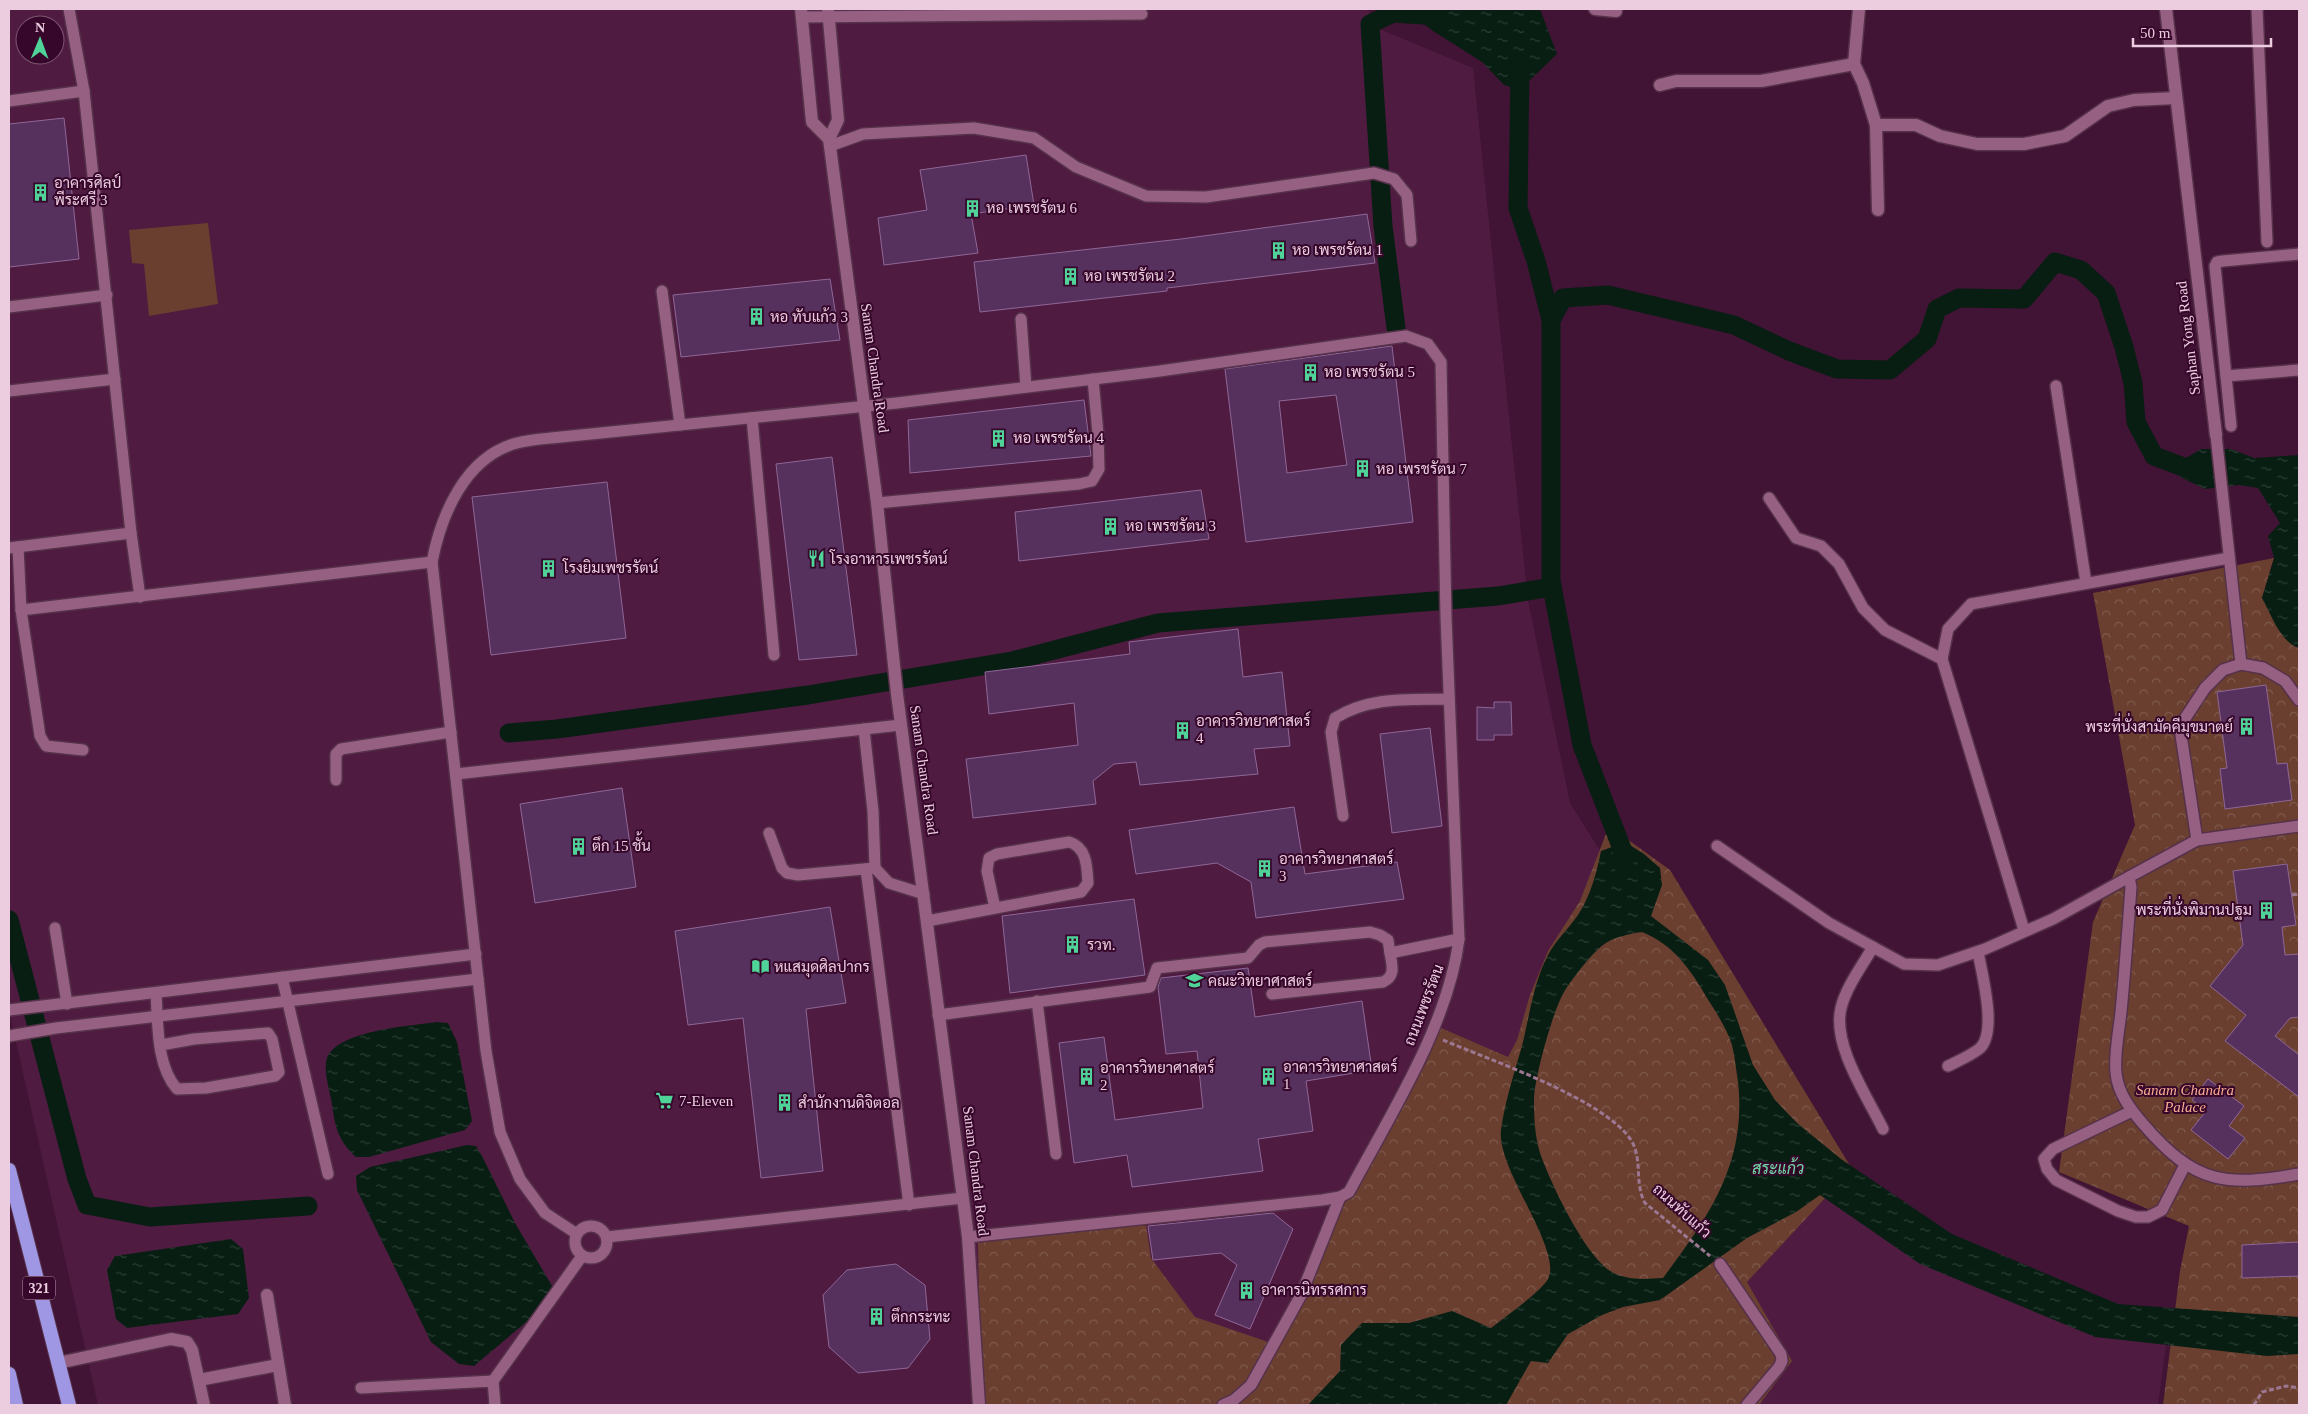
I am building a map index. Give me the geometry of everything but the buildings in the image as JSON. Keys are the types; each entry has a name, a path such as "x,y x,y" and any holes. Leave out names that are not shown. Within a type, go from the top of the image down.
{"highway":[{"name":"321","path":"9,1170 69,1405"},
{"path":"9,1374 16,1405"}],"street":[{"path":"1595,9 1616,11"},
{"path":"1859,9 1854,64 1863,83 1876,125 1878,210"},
{"name":"Saphan Yong Road","path":"2166,9 2216,435"},
{"path":"802,13 812,122 829,143"},
{"name":"Sanam Chandra Road","path":"828,13 838,120 829,143 877,503 897,694 938,1015 964,1198 979,1405"},
{"path":"1660,85 1676,82 1761,80 1854,64"},
{"path":"1876,125 1916,125 1940,136 1977,144 2024,144 2065,136 2108,106 2134,100 2176,98"},
{"path":"267,1295 285,1405"},
{"path":"58,1363 171,1339 187,1342 192,1350 204,1405"},
{"path":"199,1380 278,1364"}],"lane":[{"path":"69,9 84,91 131,533 140,596"},
{"path":"2258,9 2267,242"},
{"path":"802,13 1142,14"},
{"path":"9,100 84,91"},
{"path":"829,143 863,134 974,128 1034,138 1076,167 1146,196 1206,197 1374,173 1394,179 1408,195 1411,241"},
{"path":"2231,426 2215,266 2218,262 2223,261 2299,254"},
{"path":"662,292 680,425"},
{"path":"9,308 107,295"},
{"path":"1021,319 1026,387"},
{"name":"ถนนเพชรรัตน","path":"577,1234 545,1213 520,1179 500,1132 491,1089 432,562 437,536 449,506 467,479 488,457 516,443 863,407 1093,379 1406,336 1428,344 1441,362 1446,618 1459,939 1456,964 1431,1035 1349,1192 1340,1197 1301,1295 1250,1386 1234,1400 1224,1405"},
{"path":"2226,376 2299,370"},
{"path":"9,391 115,379"},
{"path":"877,503 1079,484 1092,481 1099,469 1093,379"},
{"path":"2056,386 2086,583"},
{"path":"752,418 774,655"},
{"name":"Saphan Yong Road","path":"2216,435 2241,664"},
{"path":"1769,498 1796,538 1821,546 1839,564 1863,608 1885,630 1942,659"},
{"path":"82,750 46,746 40,736 13,547 131,533"},
{"path":"2024,930 1942,659 1948,629 1971,604 2229,558"},
{"path":"21,610 432,562"},
{"path":"2197,840 2182,735 2184,720 2205,688 2223,670 2241,664 2263,668 2285,681 2299,700"},
{"path":"1343,816 1331,732 1335,718 1352,708 1379,701 1449,699"},
{"path":"456,774 901,725"},
{"path":"864,729 873,811 870,869 909,1205"},
{"path":"336,780 336,754 341,749 451,732"},
{"path":"1718,846 1829,923 1904,964 1938,965 1978,952 2024,930 2053,919 2197,840 2299,826"},
{"path":"769,833 782,868 787,873 798,874 870,869 889,883 924,894"},
{"path":"927,921 995,908 1085,889 1088,878 1082,851 1078,846 1070,842 997,854 989,858 987,871 995,908"},
{"path":"2129,877 2131,887 2116,1071 2120,1092 2132,1111 2160,1144 2185,1165 2209,1177 2235,1180 2268,1179 2299,1174"},
{"path":"55,928 67,1004"},
{"path":"938,1015 1150,987 1157,968 1248,958 1259,945 1276,939 1370,932 1388,940 1393,973 1390,979 1383,982 1272,994"},
{"path":"1390,953 1459,939"},
{"path":"1873,947 1851,984 1841,1007 1838,1029 1843,1049 1883,1129"},
{"path":"1948,1066 1980,1048 1988,1033 1987,1006 1978,952"},
{"path":"13,1010 476,954"},
{"path":"282,977 328,1174"},
{"path":"9,1036 56,1028 478,979"},
{"path":"156,993 161,1045 168,1078 177,1089 206,1088 275,1076 279,1072 272,1039 268,1033 194,1039 161,1045"},
{"path":"1037,1001 1056,1154"},
{"path":"2132,1111 2053,1149 2044,1159 2047,1169 2056,1180 2118,1211 2136,1217 2148,1217 2162,1210 2185,1165"},
{"path":"968,1237 1340,1197"},
{"path":"606,1237 964,1198"},
{"path":"593,1226 604,1232 606,1248 601,1256 593,1258 582,1256 575,1245 577,1234 580,1230 593,1226"},
{"path":"495,1405 493,1381 582,1256"},
{"path":"1720,1264 1781,1354 1782,1361 1779,1367 1747,1405"},
{"path":"361,1388 493,1381"}],"path":[{"path":"2292,895 2299,894"},
{"name":"ถนนทับแก้ว","path":"1431,1035 1544,1082 1598,1110 1626,1134 1635,1150 1640,1193 1645,1202 1720,1264"},
{"path":"2254,1405 2262,1392 2286,1386 2299,1388"}],"shaded area":[{"path":"9,9 1369,9 1370,25 1473,68 1528,600 1570,803 1777,1132 1892,1233 2167,1338 2158,1405 98,1405 9,1011"}],"green space":[{"path":"208,223 218,304 149,316 144,264 132,263 129,230"},
{"name":"Sanam Chandra Palace","path":"2274,558 2262,598 2295,646 2299,648 2299,1405 2163,1405 2180,1271 2189,1226 2059,1172 2093,922 2135,825 2093,593"},
{"path":"1609,826 1670,870 1852,1169 1747,1282 1792,1361 1759,1405 981,1405 978,1243 1145,1218 1151,1258 1195,1317 1274,1344 1340,1205 1441,1028 1508,1057 1517,1040 1530,995 1548,951 1580,901"}],"water":[{"path":"1421,9 1540,9 1557,54 1520,90 1504,85 1482,62 1433,31 1412,15"},
{"path":"2201,449 2231,449 2254,458 2299,455 2299,648 2292,645 2281,634 2262,598 2274,558 2268,536 2280,523 2258,488 2239,485 2205,489 2180,477 2181,461"},
{"name":"สระแก้ว","path":"1625,842 1644,854 1660,868 1662,885 1651,916 1708,960 1725,985 1753,1065 1775,1100 1797,1123 1841,1159 1952,1234 2118,1304 2299,1317 2299,1354 2267,1356 2095,1337 1920,1264 1820,1195 1796,1212 1747,1238 1660,1300 1623,1307 1602,1315 1568,1334 1548,1363 1531,1361 1506,1405 1308,1405 1340,1371 1341,1345 1362,1323 1409,1323 1452,1311 1491,1328 1528,1300 1546,1282 1550,1270 1548,1253 1509,1167 1502,1147 1501,1130 1539,976 1551,950 1578,915 1586,900 1595,876 1601,851","holes":["1642,932 1663,943 1688,968 1730,1039 1738,1082 1739,1111 1737,1138 1730,1163 1721,1187 1709,1210 1663,1278 1637,1279 1612,1272 1591,1252 1580,1236 1560,1200 1540,1153 1535,1127 1534,1101 1541,1061 1550,1029 1564,992 1595,952 1610,941"]},
{"path":"436,1022 448,1023 457,1042 472,1121 465,1130 369,1157 356,1157 344,1144 335,1124 326,1073 327,1058 334,1049 345,1041 360,1035"},
{"path":"467,1145 476,1146 515,1223 555,1291 550,1302 474,1366 459,1364 431,1342 357,1190 356,1176 370,1167"},
{"path":"231,1239 243,1249 249,1298 238,1314 127,1328 116,1319 107,1270 115,1256"}],"waterway":[{"path":"1396,328 1383,226 1370,24 1393,13 1439,16"},
{"path":"1520,64 1518,208 1536,261 1551,320"},
{"path":"1624,868 1624,854 1582,745 1551,581 1551,320 1563,298 1608,295 1734,325 1789,351 1837,369 1890,370 1927,339 1937,309 1959,298 2024,299 2055,262 2081,270 2106,293 2124,347 2133,383 2136,422 2154,456 2194,471 2204,471"},
{"path":"509,733 557,729 808,695 1012,661 1158,623 1498,596 1552,587"},
{"path":"9,920 77,1179 87,1205 150,1217 308,1206"}],"place":[{"name":"อาคารศิลป์ พีระศรี 3","path":"40,192"},
{"name":"หอ เพรชรัตน 6","path":"972,208"},
{"name":"หอ เพรชรัตน 1","path":"1278,250"},
{"name":"หอ เพรชรัตน 2","path":"1070,276"},
{"name":"หอ ทับแก้ว 3","path":"756,317"},
{"name":"หอ เพรชรัตน 5","path":"1310,372"},
{"name":"หอ เพรชรัตน 4","path":"999,438"},
{"name":"หอ เพรชรัตน 7","path":"1362,469"},
{"name":"หอ เพรชรัตน 3","path":"1111,526"},
{"name":"โรงอาหารเพชรรัตน์","path":"816,559"},
{"name":"โรงยิมเพชรรัตน์","path":"549,568"},
{"name":"พระที่นั่งสามัคคีมุขมาตย์","path":"2247,727"},
{"name":"อาคารวิทยาศาสตร์ 4","path":"1182,730"},
{"name":"ตึก 15 ชั้น","path":"578,846"},
{"name":"อาคารวิทยาศาสตร์ 3","path":"1265,868"},
{"name":"พระที่นั่งพิมานปฐม","path":"2266,910"},
{"name":"รวท.","path":"1073,945"},
{"name":"หแสมุดศิลปากร","path":"760,967"},
{"name":"คณะวิทยาศาสตร์","path":"1194,981"},
{"name":"อาคารวิทยาศาสตร์ 1","path":"1269,1076"},
{"name":"อาคารวิทยาศาสตร์ 2","path":"1086,1077"},
{"name":"7-Eleven","path":"665,1101"},
{"name":"สำนักงานดิจิตอล","path":"784,1103"},
{"name":"อาคารนิทรรศการ","path":"1247,1290"},
{"name":"ตึกกระทะ","path":"877,1317"}]}
